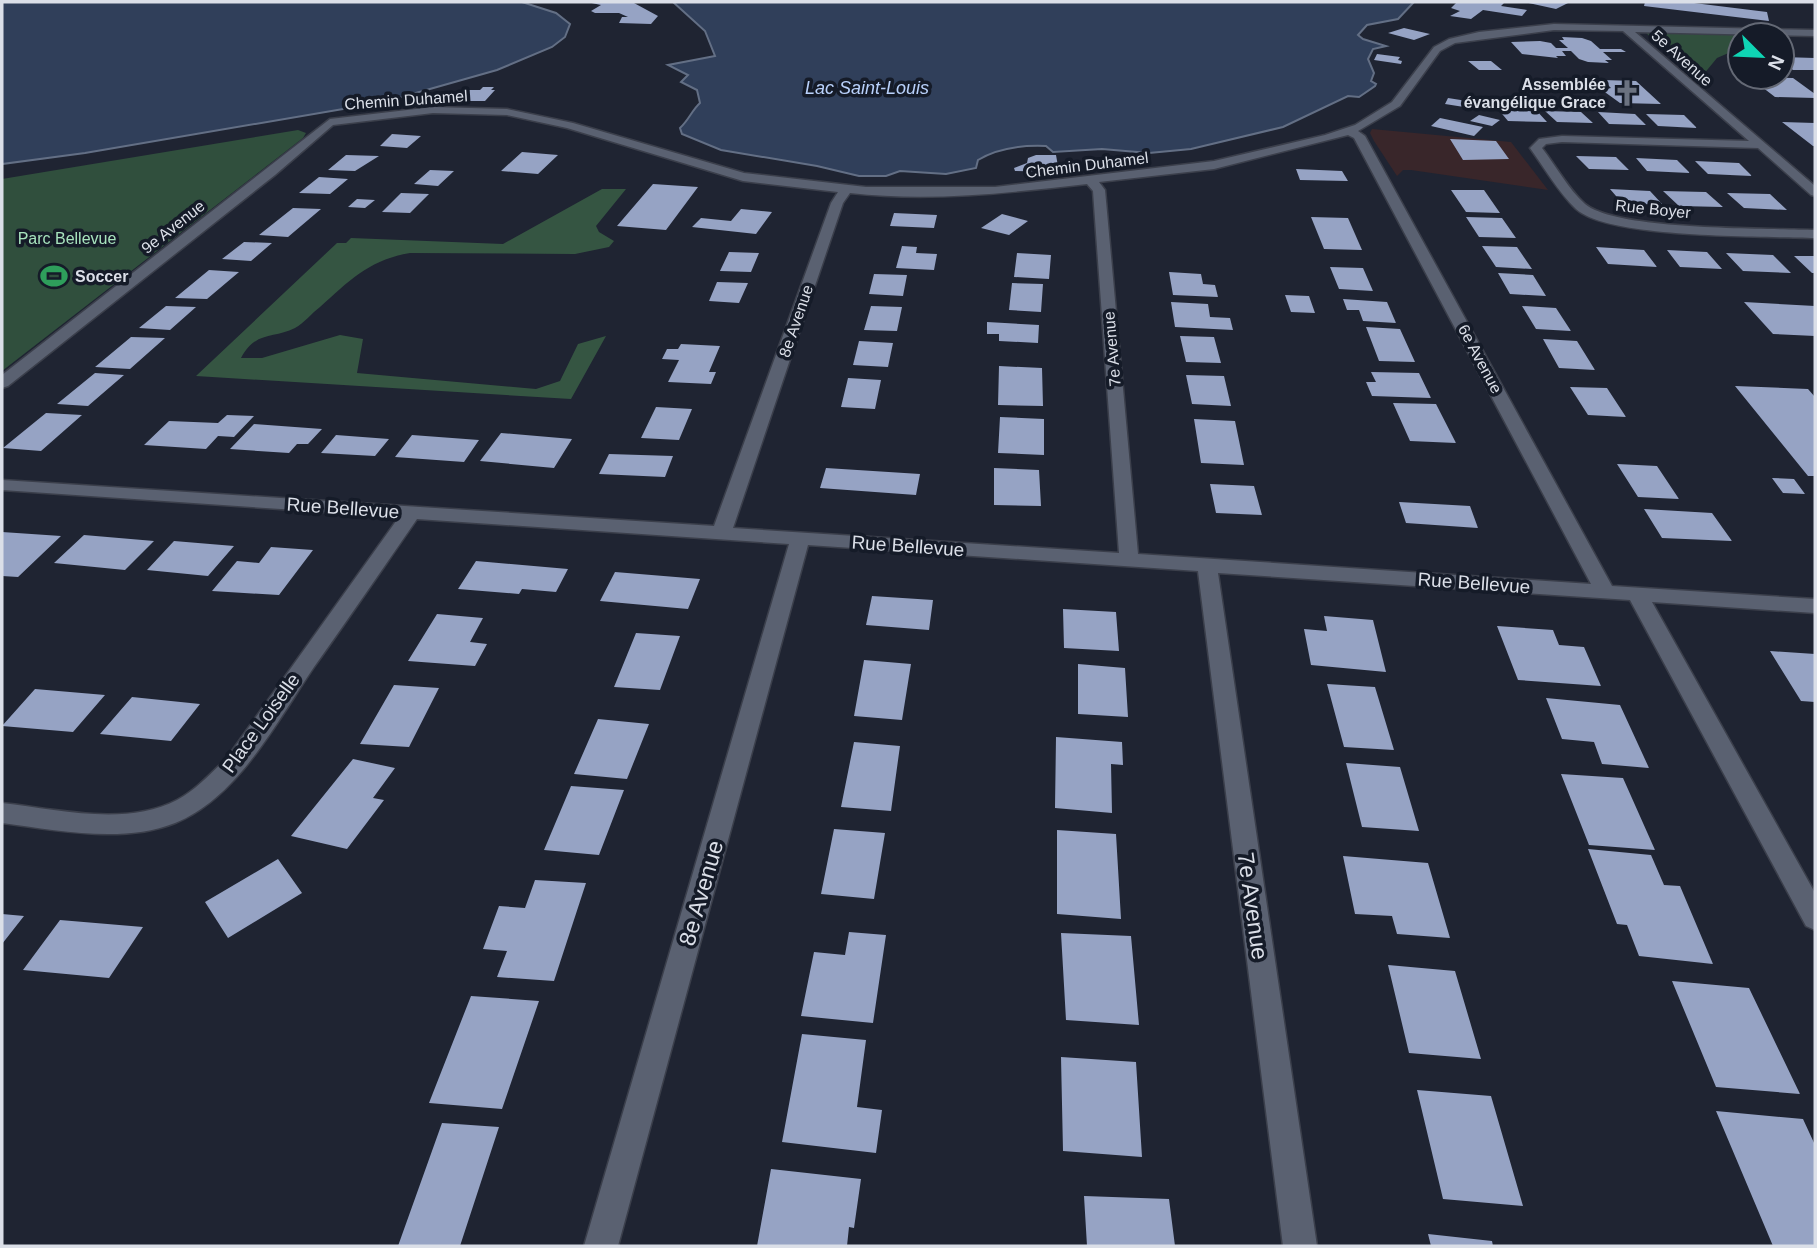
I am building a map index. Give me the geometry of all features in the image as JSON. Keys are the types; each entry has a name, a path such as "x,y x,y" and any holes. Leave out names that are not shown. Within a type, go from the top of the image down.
{"street":[{"name":"Chemin Duhamel","path":"330,122 433,110 507,112 569,125 743,177 845,190 958,193 1093,182 1246,159 1350,131 1396,104 1408,92 1431,54 1452,41 1525,28 1815,33"},
{"name":"5e Avenue","path":"1625,28 1815,192"},
{"name":"9e Avenue","path":"2,383 271,172 330,122"},
{"name":"6e Avenue","path":"1350,131 1359,136 1605,591"},
{"name":"Rue Boyer","path":"1759,145 1562,139 1543,141 1536,148 1581,207 1603,219 1644,227 1815,234"},
{"name":"7e Avenue","path":"1093,182 1098,190 1129,560"},
{"name":"8e Avenue","path":"722,532 837,203 845,190"},
{"name":"Rue Bellevue","path":"2,485 1815,606"},
{"name":"Place Loiselle","path":"2,813 127,824 159,819 185,808 210,789 234,765 412,512"},
{"name":"8e Avenue","path":"601,1246 800,539"},
{"name":"7e Avenue","path":"1207,566 1300,1246"},
{"path":"1637,594 1815,918"}],"shaded area":[{"path":"1372,129 1511,142 1548,190 1411,170 1403,170 1397,176 1374,141 1370,133"}],"green space":[{"path":"1644,31 1726,33 1726,54 1717,58 1703,75 1676,61"},
{"name":"Parc Bellevue","path":"298,130 306,133 303,138 2,371 2,179"},
{"path":"602,189 626,189 596,226 599,232 614,241 609,247 575,254 410,253 396,256 361,272 295,328 259,339 241,358 262,358 340,335 363,339 357,373 536,389 560,381 578,344 606,336 571,399 196,376 337,243 346,243 351,238 503,244"}],"water":[{"path":"2,2 522,2 556,13 570,24 565,37 552,47 497,70 384,102 85,153 2,164"},
{"name":"Lac Saint-Louis","path":"673,2 1414,2 1398,19 1367,25 1358,35 1386,46 1373,49 1368,59 1374,73 1371,81 1375,86 1359,97 1348,96 1283,127 1191,149 1149,153 1102,149 1053,152 1046,146 1028,146 994,153 978,160 976,168 946,174 900,171 886,176 859,176 721,150 682,134 680,128 700,103 697,90 681,82 688,75 668,65 715,56 705,31"}],"building":[{"path":"587,2 634,3 658,16 651,24 619,23 622,17 628,17 619,13 595,13 591,11 601,5"},
{"path":"1457,2 1496,2 1504,3 1501,6 1527,10 1522,16 1483,10 1471,19 1450,16 1460,11 1451,8"},
{"path":"1524,2 1570,2 1556,9"},
{"path":"1645,2 1686,2 1767,12 1769,21 1644,6"},
{"path":"1404,28 1430,34 1414,40 1388,33"},
{"path":"1562,37 1582,38 1591,41 1600,49 1621,49 1626,52 1603,52 1612,60 1605,60 1609,63 1588,62 1579,59 1571,51 1562,51 1566,56 1556,56 1558,58 1522,54 1511,42 1540,41 1551,43 1556,48 1568,48 1559,40 1564,40"},
{"path":"1377,54 1400,57 1398,60 1402,61 1401,64 1374,60"},
{"path":"1796,57 1815,58 1815,70 1796,70"},
{"path":"1468,61 1491,61 1502,70 1479,70"},
{"name":"Assemblée évangélique Grace","path":"1603,80 1636,81 1661,104 1620,103 1602,90 1611,88"},
{"path":"1796,80 1815,94 1815,98 1775,97 1767,91 1796,91"},
{"path":"483,87 494,87 491,90 495,90 485,101 448,101 462,90 480,90"},
{"path":"1448,98 1467,101 1464,107 1445,104"},
{"path":"1498,109 1536,110 1547,122 1508,121"},
{"path":"1545,111 1581,112 1593,123 1557,122"},
{"path":"1598,112 1635,114 1646,125 1609,124"},
{"path":"1646,114 1684,115 1697,128 1658,126"},
{"path":"1479,115 1500,120 1492,126 1470,121"},
{"path":"1440,118 1483,127 1474,136 1431,126"},
{"path":"1782,122 1815,123 1815,146 1813,146"},
{"path":"392,134 421,136 407,148 380,146"},
{"path":"1450,139 1496,141 1509,159 1463,160"},
{"path":"522,152 558,155 538,174 501,171"},
{"path":"346,155 379,156 355,171 328,170"},
{"path":"1036,155 1056,155 1059,172 1015,171 1014,168 1027,163 1028,158"},
{"path":"1576,156 1616,157 1629,170 1589,169"},
{"path":"1636,158 1677,160 1690,173 1647,171"},
{"path":"1695,161 1739,163 1752,176 1708,174"},
{"path":"1296,169 1342,171 1348,181 1300,180"},
{"path":"430,170 454,171 438,186 414,184"},
{"path":"319,177 348,179 330,194 299,193"},
{"path":"653,184 698,187 666,230 617,226"},
{"path":"1610,189 1650,191 1663,205 1622,203"},
{"path":"1451,190 1484,190 1500,213 1466,212"},
{"path":"1663,191 1706,192 1723,207 1679,206"},
{"path":"401,193 429,194 410,213 382,212"},
{"path":"1727,193 1770,194 1787,210 1744,208"},
{"path":"357,199 375,200 365,208 348,207"},
{"path":"293,208 321,209 288,237 259,235"},
{"path":"741,209 772,212 756,234 692,227 701,218 731,221"},
{"path":"894,213 937,215 934,228 890,226"},
{"path":"1002,214 1028,221 1009,235 981,228"},
{"path":"1311,217 1348,218 1362,250 1324,249"},
{"path":"1466,217 1502,218 1516,238 1479,237"},
{"path":"244,242 272,243 251,261 222,259"},
{"path":"902,246 917,247 916,253 937,254 934,270 896,268"},
{"path":"1482,246 1517,247 1532,269 1496,267"},
{"path":"1596,247 1644,250 1657,267 1608,264"},
{"path":"1667,250 1707,252 1722,269 1680,267"},
{"path":"729,252 759,253 751,272 720,271"},
{"path":"1017,253 1051,255 1049,279 1014,277"},
{"path":"1726,253 1773,255 1791,273 1743,271"},
{"path":"1794,256 1815,256 1815,273 1812,273"},
{"path":"1330,267 1363,268 1373,291 1339,289"},
{"path":"209,270 239,272 207,299 175,298"},
{"path":"1169,272 1201,274 1203,284 1215,285 1218,297 1173,295"},
{"path":"1498,273 1533,275 1546,296 1510,294"},
{"path":"874,274 907,275 903,296 869,294"},
{"path":"717,282 748,283 739,303 709,301"},
{"path":"1012,283 1043,284 1041,312 1009,310"},
{"path":"1285,295 1309,296 1315,313 1291,312"},
{"path":"1343,299 1387,302 1396,323 1363,321 1359,310 1347,310"},
{"path":"1171,302 1208,304 1210,317 1230,318 1233,330 1175,327"},
{"path":"1744,302 1815,306 1815,336 1773,334"},
{"path":"166,306 196,307 170,330 139,328"},
{"path":"871,306 902,307 897,331 864,330"},
{"path":"1522,306 1556,308 1571,331 1536,329"},
{"path":"987,322 1039,325 1038,343 999,341 999,334 987,334"},
{"path":"1366,327 1400,329 1415,362 1379,361"},
{"path":"1180,336 1214,337 1221,363 1186,362"},
{"path":"131,337 165,338 130,369 95,367"},
{"path":"1543,339 1577,341 1595,370 1559,368"},
{"path":"859,341 893,343 888,367 853,365"},
{"path":"681,344 720,346 709,372 716,372 711,384 668,382 679,360 662,359 667,349 678,349"},
{"path":"999,366 1042,368 1043,406 998,405"},
{"path":"1371,372 1419,373 1431,398 1372,396 1366,382 1376,382"},
{"path":"95,373 124,375 88,406 57,404"},
{"path":"1186,375 1224,376 1231,406 1192,404"},
{"path":"848,378 881,380 875,409 841,407"},
{"path":"1735,386 1808,389 1815,397 1815,476 1808,476"},
{"path":"1570,387 1607,388 1626,417 1588,415"},
{"path":"1393,403 1436,404 1456,443 1410,441"},
{"path":"656,407 692,409 679,440 641,438"},
{"path":"46,413 82,415 41,451 3,448"},
{"path":"227,415 254,416 234,437 218,436 206,449 144,445 169,421 218,423"},
{"path":"1000,417 1044,419 1044,455 998,453"},
{"path":"1194,419 1235,421 1244,465 1201,463"},
{"path":"254,424 322,429 308,444 297,444 289,453 230,449"},
{"path":"501,433 572,439 554,468 480,461"},
{"path":"336,435 389,439 375,456 321,453"},
{"path":"412,435 479,440 464,462 395,457"},
{"path":"609,454 673,456 665,477 599,474"},
{"path":"1617,464 1657,466 1679,499 1638,497"},
{"path":"826,468 920,474 916,495 820,488"},
{"path":"994,468 1039,470 1041,506 994,505"},
{"path":"1772,478 1794,479 1805,494 1783,493"},
{"path":"1210,484 1254,486 1262,515 1216,513"},
{"path":"1399,502 1470,506 1478,528 1406,523"},
{"path":"1644,509 1712,513 1732,541 1662,538"},
{"path":"2,532 61,536 18,577 2,576"},
{"path":"84,535 154,541 125,570 54,563"},
{"path":"174,541 234,546 208,576 147,570"},
{"path":"271,547 313,550 279,595 212,591 237,561 259,563"},
{"path":"476,561 568,569 556,592 522,589 519,594 458,589"},
{"path":"615,572 700,579 688,609 600,601"},
{"path":"872,596 933,600 929,630 866,625"},
{"path":"1063,609 1116,612 1119,651 1064,648"},
{"path":"437,614 483,618 470,642 487,644 475,666 408,661"},
{"path":"1324,616 1373,620 1386,672 1311,665 1304,629 1327,631"},
{"path":"1497,626 1553,630 1559,645 1584,647 1601,686 1518,680"},
{"path":"636,633 680,636 660,690 614,687"},
{"path":"1770,651 1815,654 1815,702 1801,701"},
{"path":"864,660 911,664 902,720 854,716"},
{"path":"1078,664 1125,668 1128,717 1078,714"},
{"path":"1327,684 1375,687 1394,750 1344,747"},
{"path":"394,685 439,688 409,747 360,744"},
{"path":"35,689 105,695 73,732 2,726"},
{"path":"132,697 200,704 171,741 100,734"},
{"path":"1546,698 1620,705 1649,768 1602,764 1594,742 1562,739"},
{"path":"598,719 649,724 627,779 574,774"},
{"path":"1056,737 1122,742 1123,765 1111,764 1112,813 1055,808"},
{"path":"854,742 900,746 891,811 841,807"},
{"path":"353,759 395,768 373,798 384,800 347,849 291,836"},
{"path":"1346,763 1400,767 1419,831 1362,827"},
{"path":"1561,774 1623,778 1655,850 1589,845"},
{"path":"571,786 624,790 599,855 544,850"},
{"path":"834,829 885,833 874,899 821,894"},
{"path":"1057,830 1116,834 1121,919 1057,914"},
{"path":"1588,849 1651,855 1664,885 1680,886 1713,964 1639,956 1627,925 1617,924"},
{"path":"1343,856 1428,863 1450,938 1397,934 1392,916 1355,914"},
{"path":"278,859 302,893 228,938 205,902"},
{"path":"535,880 586,883 554,981 497,977 507,951 483,949 499,906 525,908"},
{"path":"2,914 24,916 2,944"},
{"path":"60,920 143,927 109,978 23,970"},
{"path":"849,932 886,935 873,1023 801,1016 814,952 845,955"},
{"path":"1061,933 1131,936 1139,1025 1066,1020"},
{"path":"1388,965 1455,971 1481,1059 1409,1053"},
{"path":"1672,981 1749,988 1800,1094 1716,1087"},
{"path":"471,996 539,1001 502,1109 429,1103"},
{"path":"802,1034 866,1040 857,1107 882,1110 876,1153 782,1142"},
{"path":"1061,1057 1136,1062 1142,1157 1063,1151"},
{"path":"1417,1090 1491,1096 1523,1206 1443,1199"},
{"path":"1716,1111 1803,1119 1815,1145 1815,1246 1773,1246"},
{"path":"442,1123 499,1127 460,1246 398,1246"},
{"path":"771,1169 861,1179 854,1228 849,1227 847,1246 757,1246"},
{"path":"1084,1196 1169,1199 1175,1246 1087,1246"},
{"path":"1428,1234 1492,1241 1493,1246 1431,1246"}],"place":[{"name":"Assemblée évangélique Grace","path":"1627,93"},
{"name":"Soccer","path":"54,276"}]}
